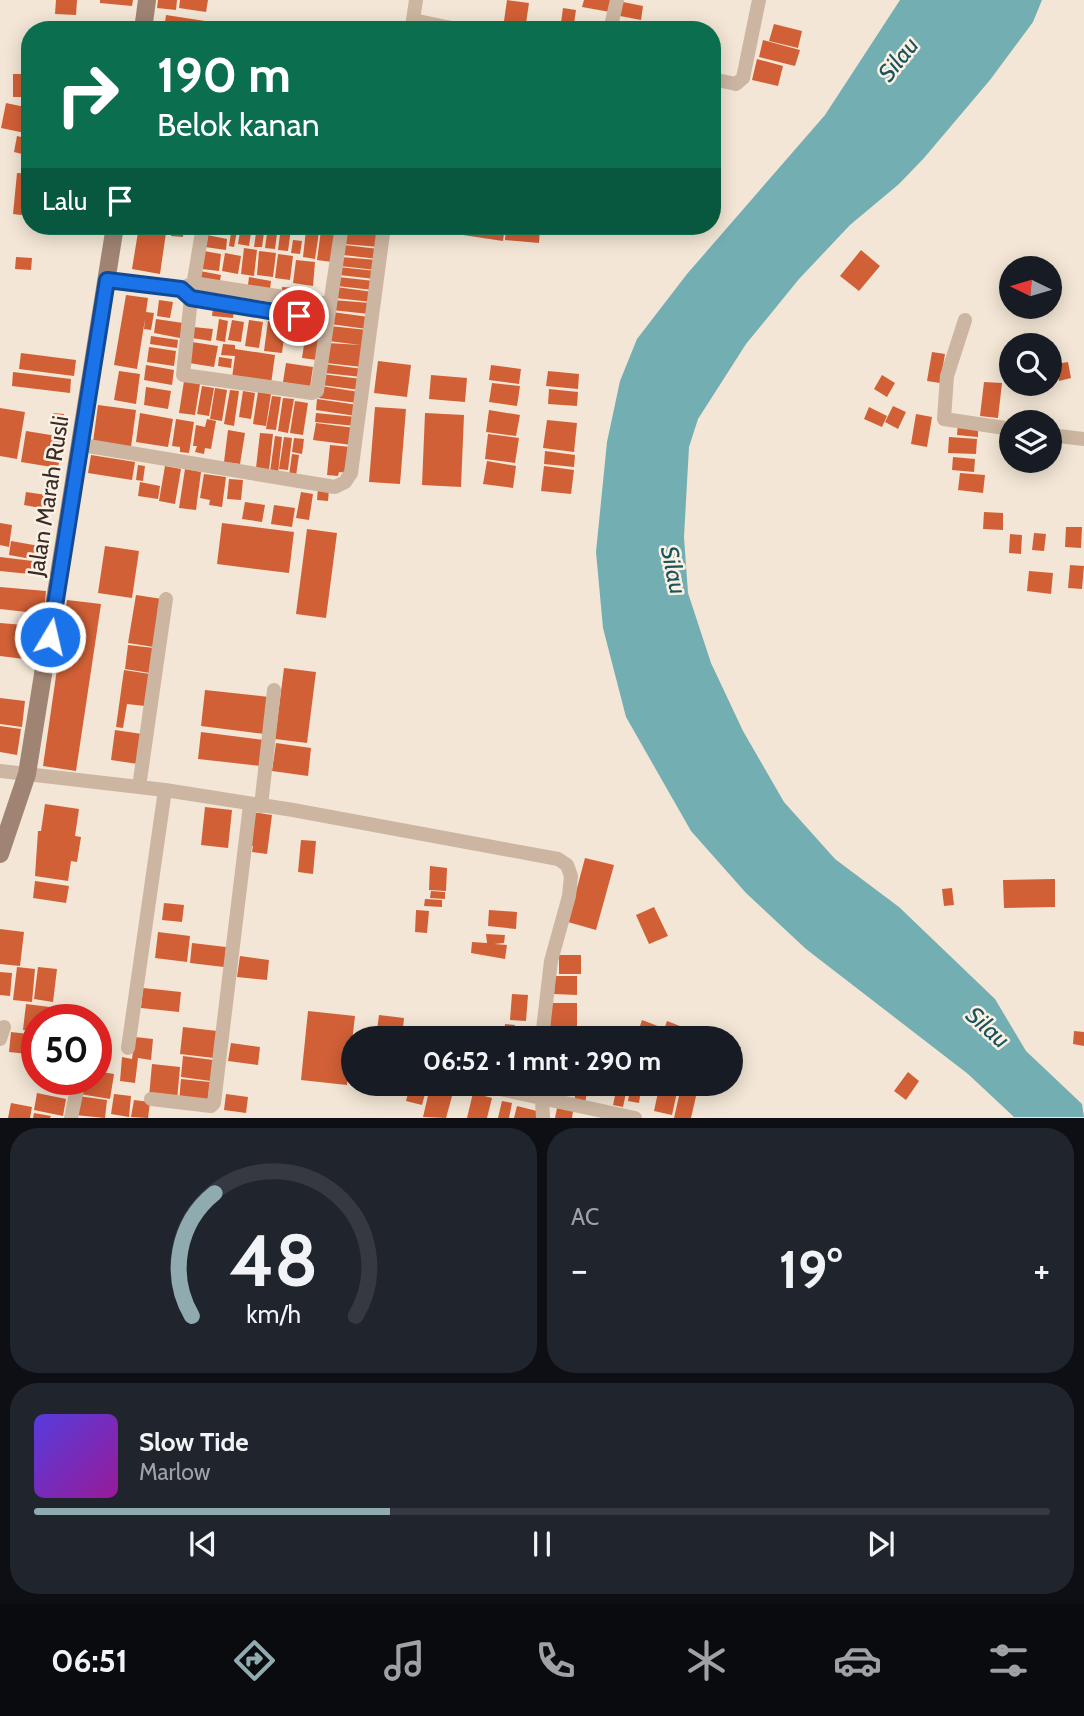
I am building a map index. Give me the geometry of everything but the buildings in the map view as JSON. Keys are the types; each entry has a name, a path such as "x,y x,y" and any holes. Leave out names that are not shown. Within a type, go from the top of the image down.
{"main road":[{"path":"144,21 148,0"},
{"name":"Jalan Marah Rusli","path":"0,854 27,775 114,235"}],"street":[{"path":"413,21 416,0"},
{"path":"612,21 617,0"},
{"path":"721,81 736,84 743,78 758,0"},
{"path":"200,235 188,290 183,373 186,377 316,392 340,235"},
{"path":"82,445 335,487 345,482 351,473 383,235"},
{"path":"107,280 329,304"},
{"path":"188,290 327,320"},
{"path":"965,320 947,376 944,419 999,427"},
{"path":"1062,436 1084,439"},
{"path":"139,787 166,599"},
{"path":"151,1099 211,1106 214,1103 255,806 274,690"},
{"path":"0,771 164,790 558,859 566,865 571,876 569,896 551,961 543,1026"},
{"path":"128,1048 164,790"},
{"path":"71,1118 76,1095"},
{"path":"527,1096 635,1118"},
{"path":"543,1096 543,1118"}],"water":[{"name":"Silau","path":"900,0 1042,0 1033,22 990,80 924,158 899,184 850,225 799,279 746,344 698,419 689,447 684,537 688,593 711,663 743,731 784,802 835,859 899,907 995,999 1026,1051 1082,1104 1084,1117 1014,1117 968,1074 806,949 746,893 691,831 626,717 603,628 596,552 607,442 620,381 637,339 687,274 825,115"}],"route":[{"path":"50,637 107,280 181,289 191,298 299,316"}]}
